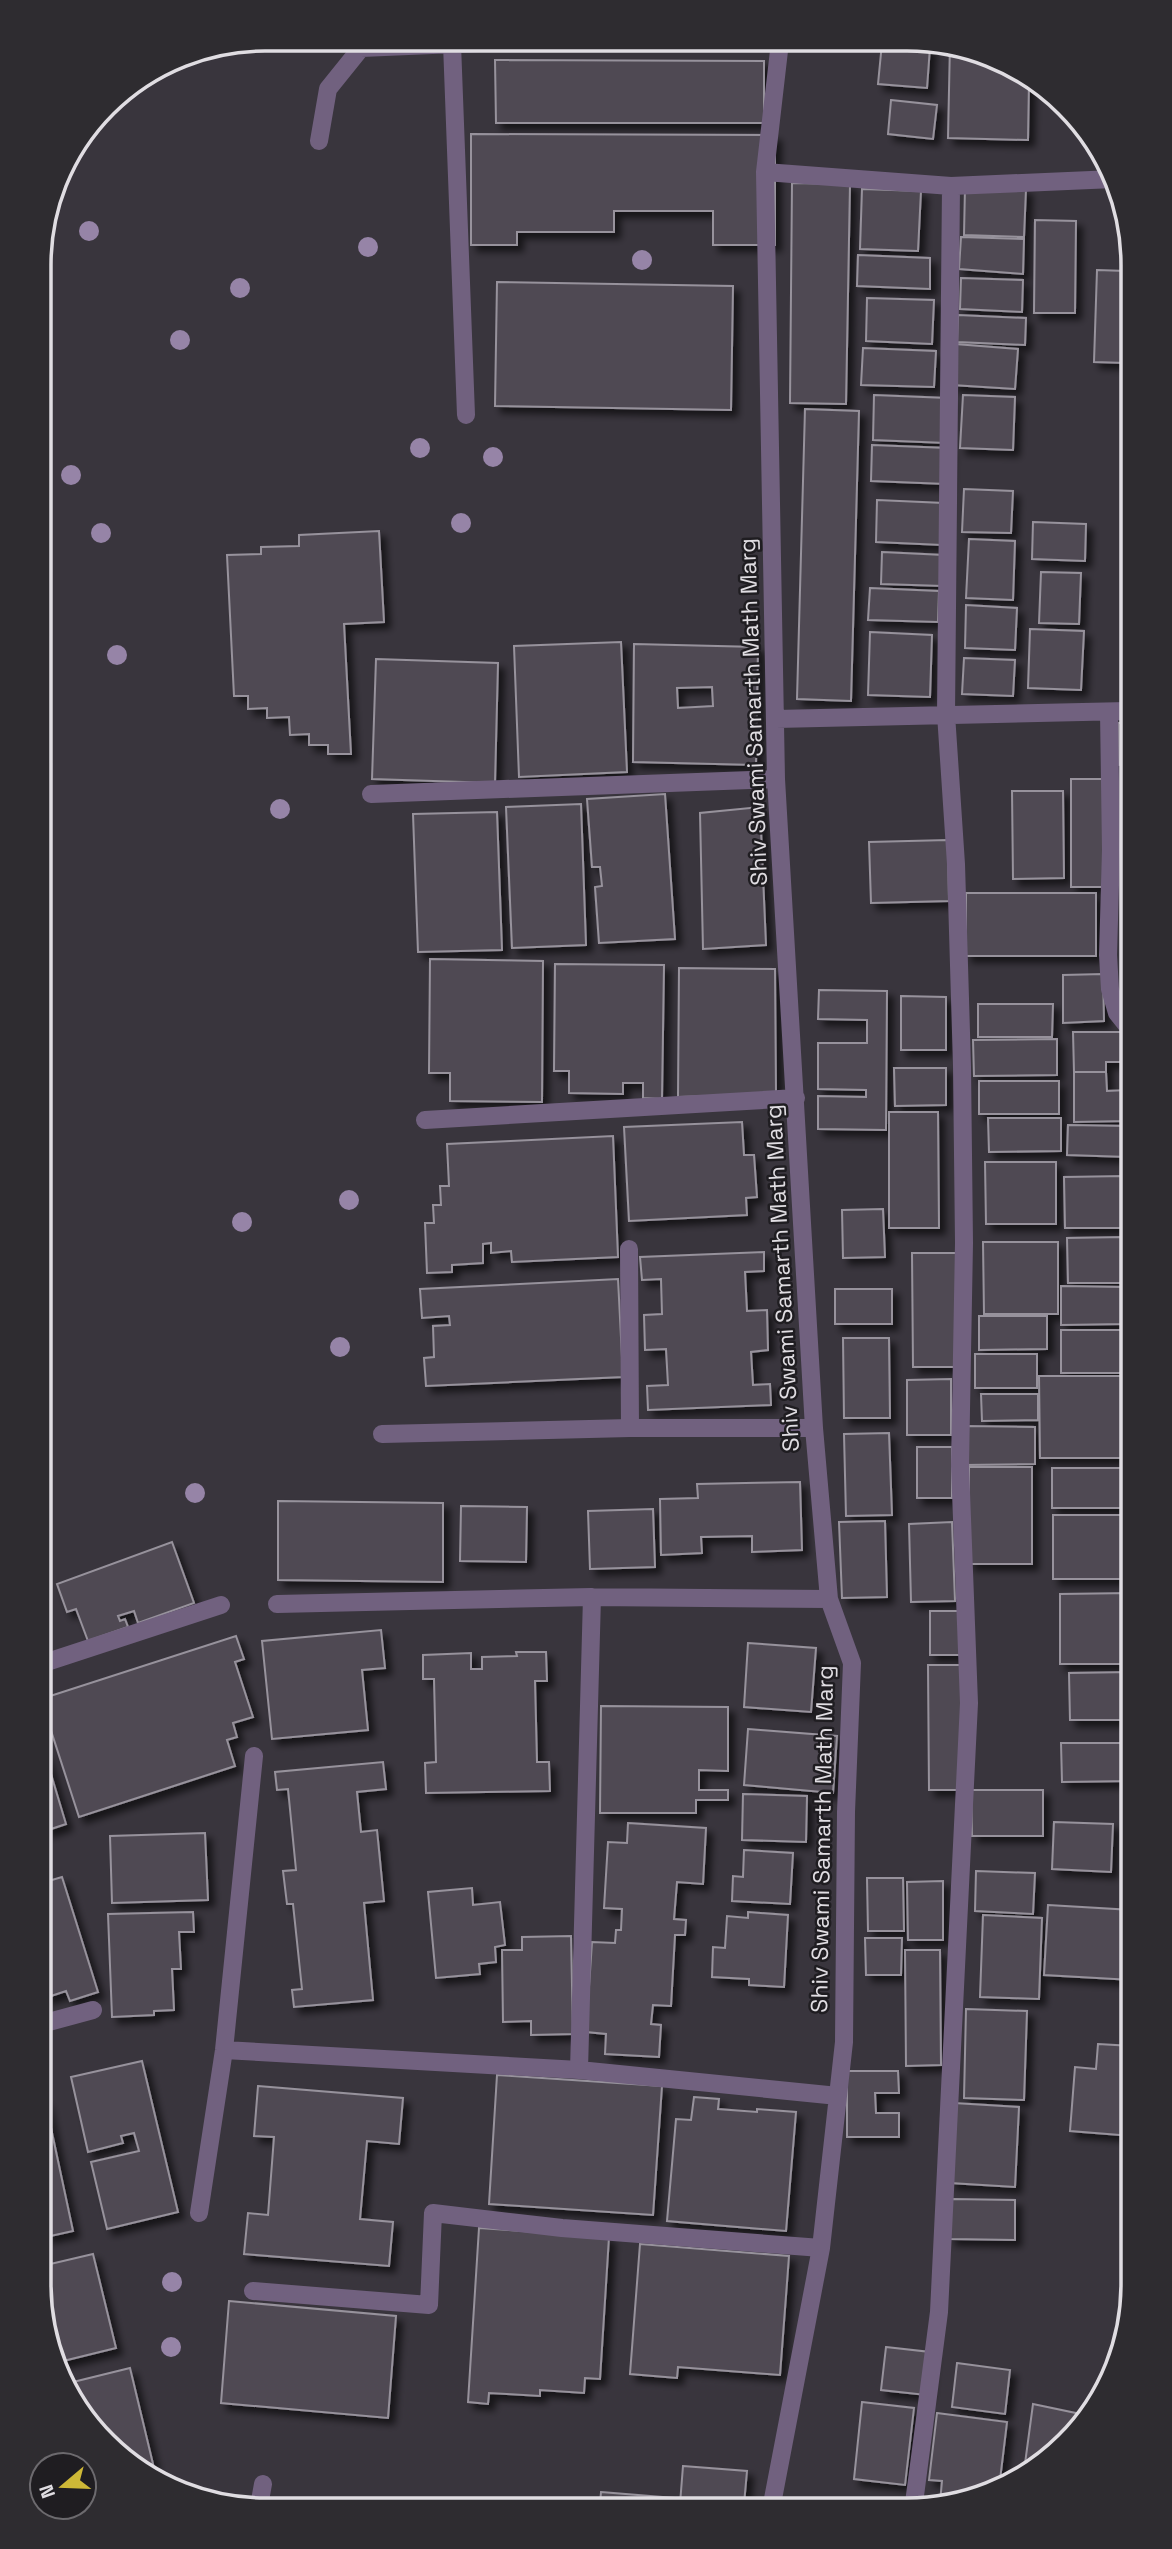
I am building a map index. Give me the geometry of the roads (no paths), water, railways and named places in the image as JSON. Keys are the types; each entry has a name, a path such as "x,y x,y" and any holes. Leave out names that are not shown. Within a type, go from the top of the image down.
{"street":[{"path":"319,141 328,89 359,51"},
{"path":"452,51 466,415"},
{"name":"Shiv Swami Samarth Math Marg","path":"773,2498 821,2249 844,2042 846,1812 852,1663 830,1599 814,1428 776,779 765,172 779,51"},
{"path":"765,172 951,186 1103,179"},
{"path":"915,2497 939,2312 969,1703 960,1466 964,1243 962,1066 956,863 946,715 951,186"},
{"path":"776,719 1121,711"},
{"path":"1109,712 1111,849 1108,955 1110,989 1121,1018"},
{"path":"371,794 776,779"},
{"path":"425,1119 796,1098"},
{"path":"629,1249 630,1428"},
{"path":"383,1434 630,1428 814,1428"},
{"path":"579,2070 592,1597"},
{"path":"276,1604 592,1597 830,1599"},
{"path":"51,1661 221,1605"},
{"path":"199,2213 224,2050 254,1756"},
{"path":"51,2021 93,2010"},
{"path":"224,2050 579,2070 838,2096"},
{"path":"253,2291 429,2305 433,2213 562,2228 821,2249"},
{"path":"261,2498 263,2484"}]}
